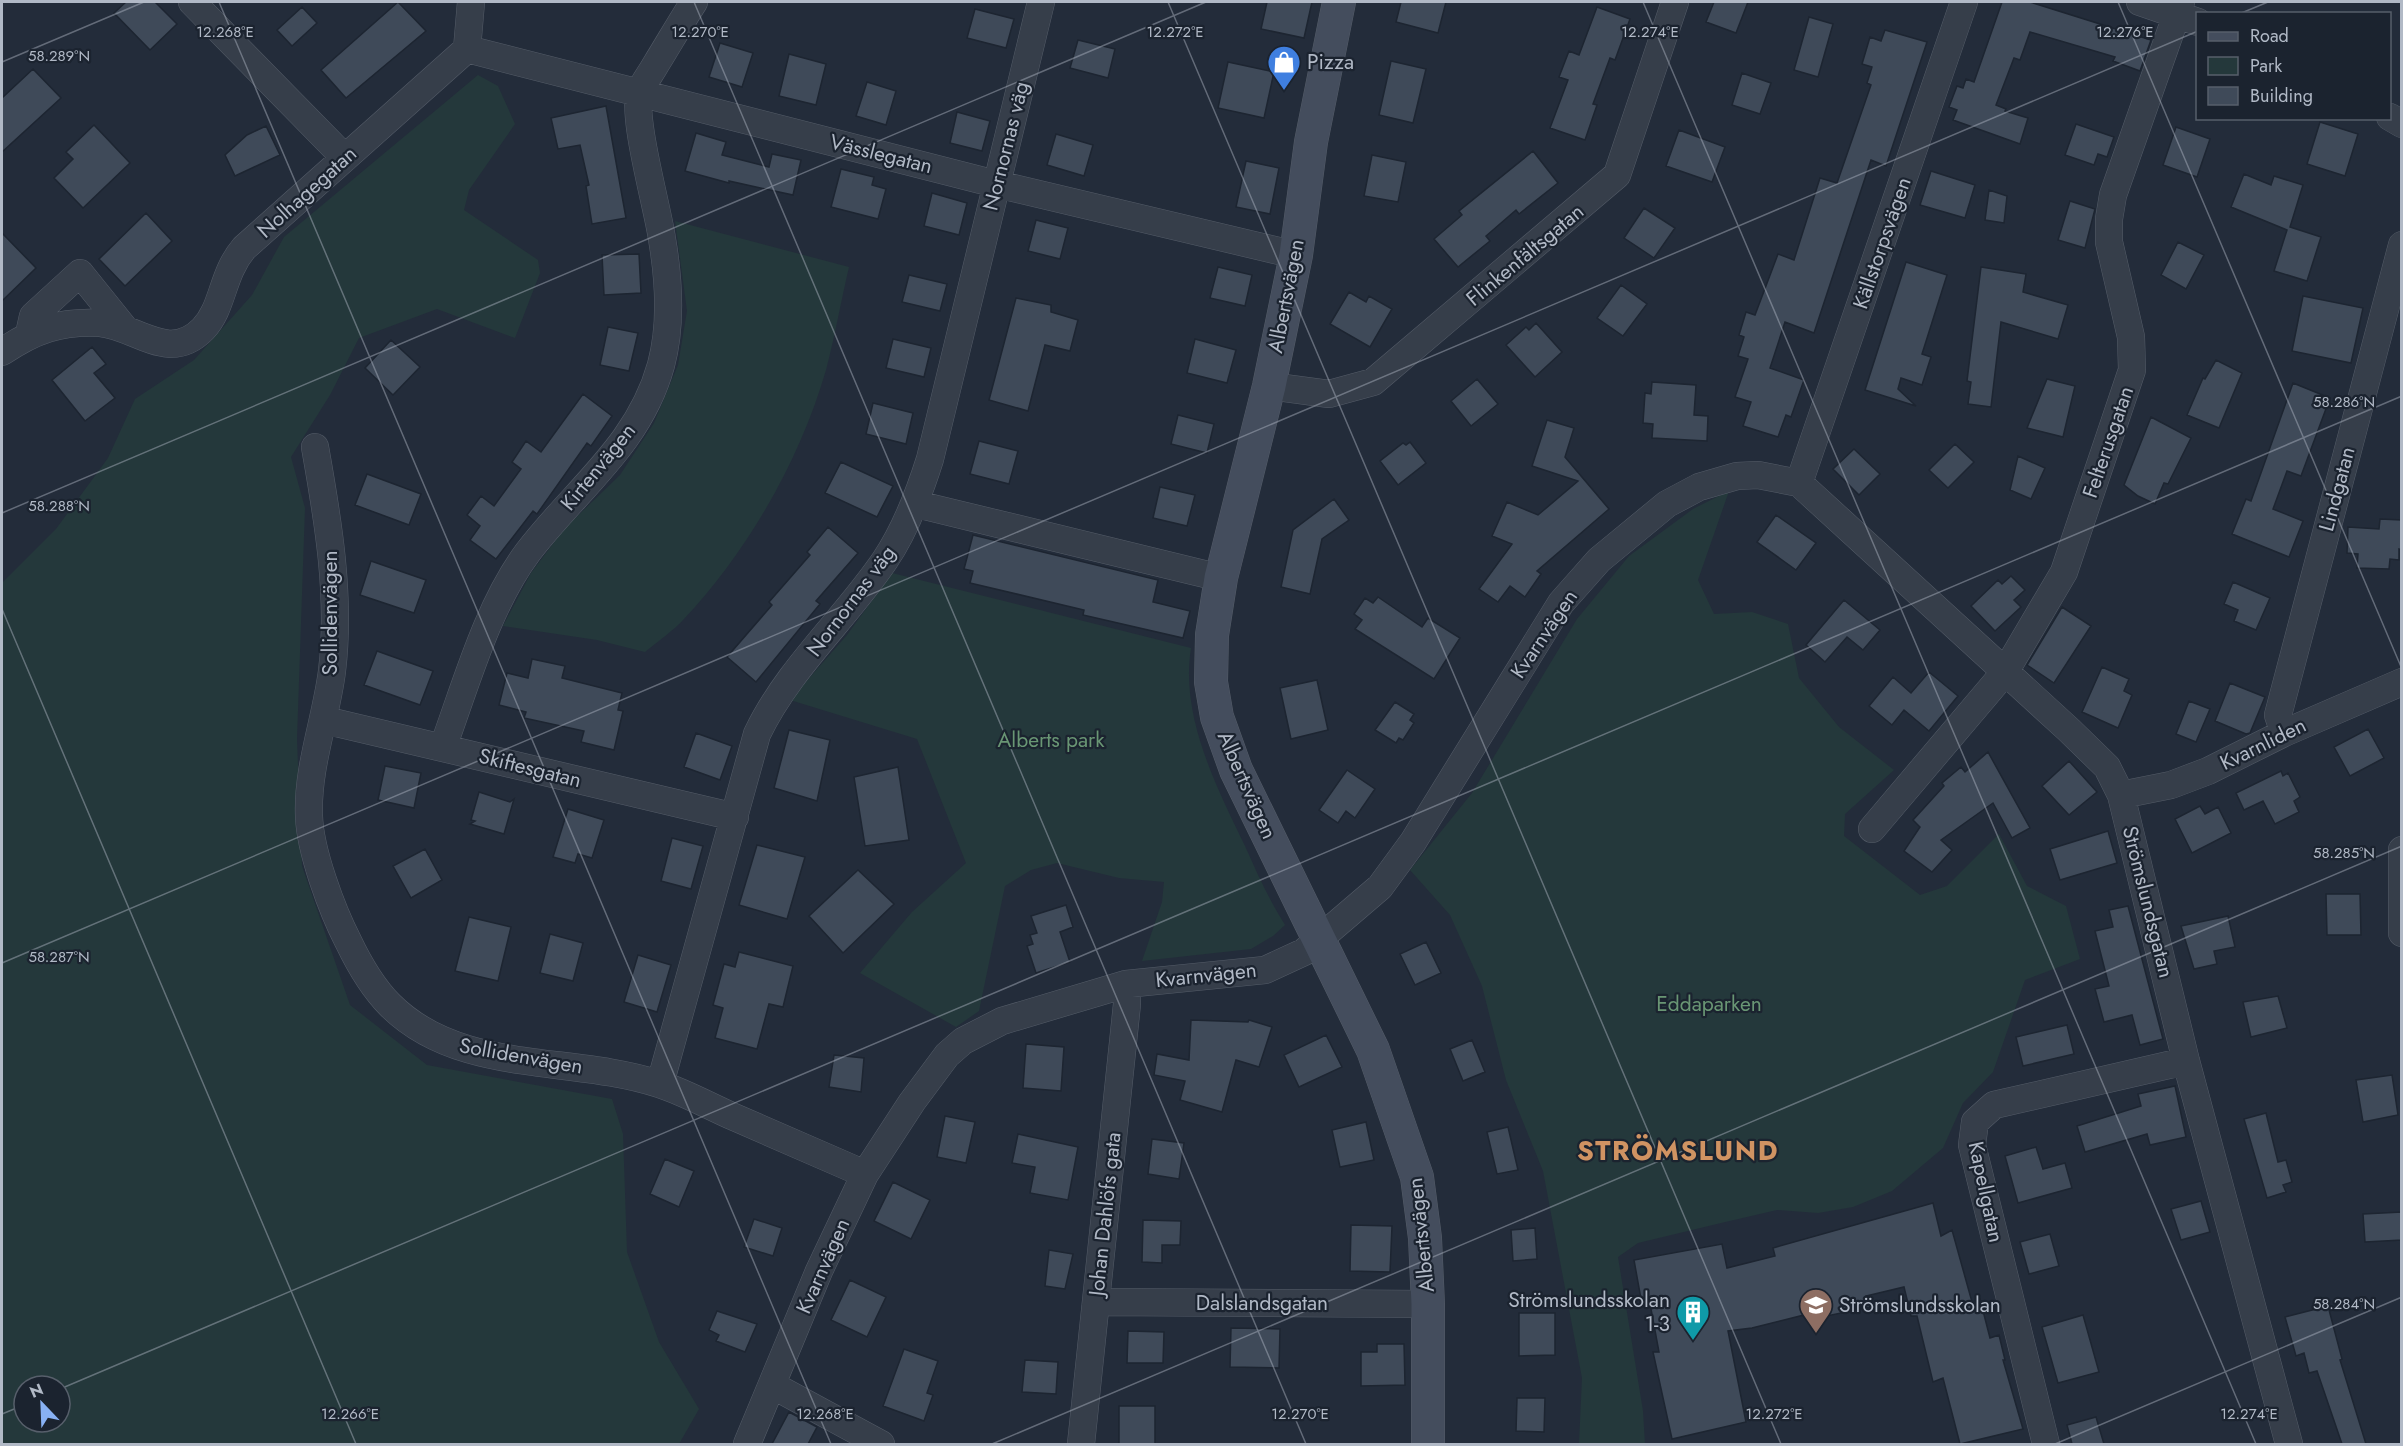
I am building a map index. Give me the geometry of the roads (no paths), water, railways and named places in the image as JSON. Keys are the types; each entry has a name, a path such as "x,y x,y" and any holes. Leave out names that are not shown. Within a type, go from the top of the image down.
{"street":[{"path":"192,2 345,158"},
{"path":"467,49 471,2"},
{"path":"639,93 694,2"},
{"name":"Nornornas väg","path":"660,1084 757,734 771,705 886,559 916,504 930,459 1041,2"},
{"name":"Albertsvägen","path":"1340,2 1311,142 1296,255 1269,386 1221,578 1212,635 1211,682 1217,717 1236,770 1373,1050 1417,1176 1425,1238 1428,1304 1428,1444"},
{"name":"Flinkenfältsgatan","path":"1269,386 1329,394 1352,390 1373,382 1617,175 1675,2"},
{"name":"Källstorpsvägen","path":"1799,483 1964,2"},
{"path":"2140,2 2185,12"},
{"name":"Felterusgatan","path":"1872,829 2005,672 2064,572 2132,370 2131,337 2109,242 2112,195 2185,12"},
{"name":"Nolhagegatan","path":"2,352 28,334 59,325 85,323 125,329 151,341 166,344 183,341 201,330 212,317 233,261 467,49"},
{"name":"Vässlegatan","path":"467,49 996,184 1296,255"},
{"name":"Kirtenvägen","path":"444,747 472,668 510,580 528,552 625,442 643,410 661,365 667,338 667,279 662,238 642,138 639,93"},
{"name":"Lindgatan","path":"2284,733 2278,715 2402,245"},
{"name":"Nolhagegatan","path":"28,334 33,316 80,273 125,329"},
{"name":"Sollidenvägen","path":"315,447 330,531 334,639 324,720 311,767 309,818 321,873 338,923 360,964 390,1005 415,1026 460,1048 555,1064 609,1070 660,1084 865,1174"},
{"name":"Kvarnvägen","path":"747,1444 819,1271 865,1174 912,1102 947,1055 963,1041 1002,1021 1126,984 1264,970 1304,952 1380,887 1413,842 1561,603 1599,560 1667,504 1708,484 1737,476 1758,475 1799,483"},
{"name":"Strömslundsgatan","path":"1799,483 2100,759 2114,778 2121,795 2187,1061 2289,1444"},
{"path":"916,504 1221,578"},
{"name":"Kvarnliden","path":"2121,795 2171,785 2208,771 2284,733 2402,682"},
{"name":"Skiftesgatan","path":"324,720 735,817"},
{"path":"2402,850 2402,933"},
{"name":"Johan Dahlöfs gata","path":"1082,1444 1127,1004 1126,984"},
{"name":"Kapellgatan","path":"2046,1444 1972,1144 1975,1122 1994,1104 2187,1061"},
{"name":"Dalslandsgatan","path":"1096,1302 1428,1304"},
{"path":"772,1385 881,1444"}],"place":[{"name":"Pizza","path":"1284,91"},
{"name":"Strömslundsskolan","path":"1816,1334"},
{"name":"Strömslundsskolan 1-3","path":"1693,1341"}],"district":[{"name":"STRÖMSLUND","path":"1678,1151"}],"park label":[{"name":"Alberts park","path":"1051,740"},
{"name":"Eddaparken","path":"1709,1004"}]}
